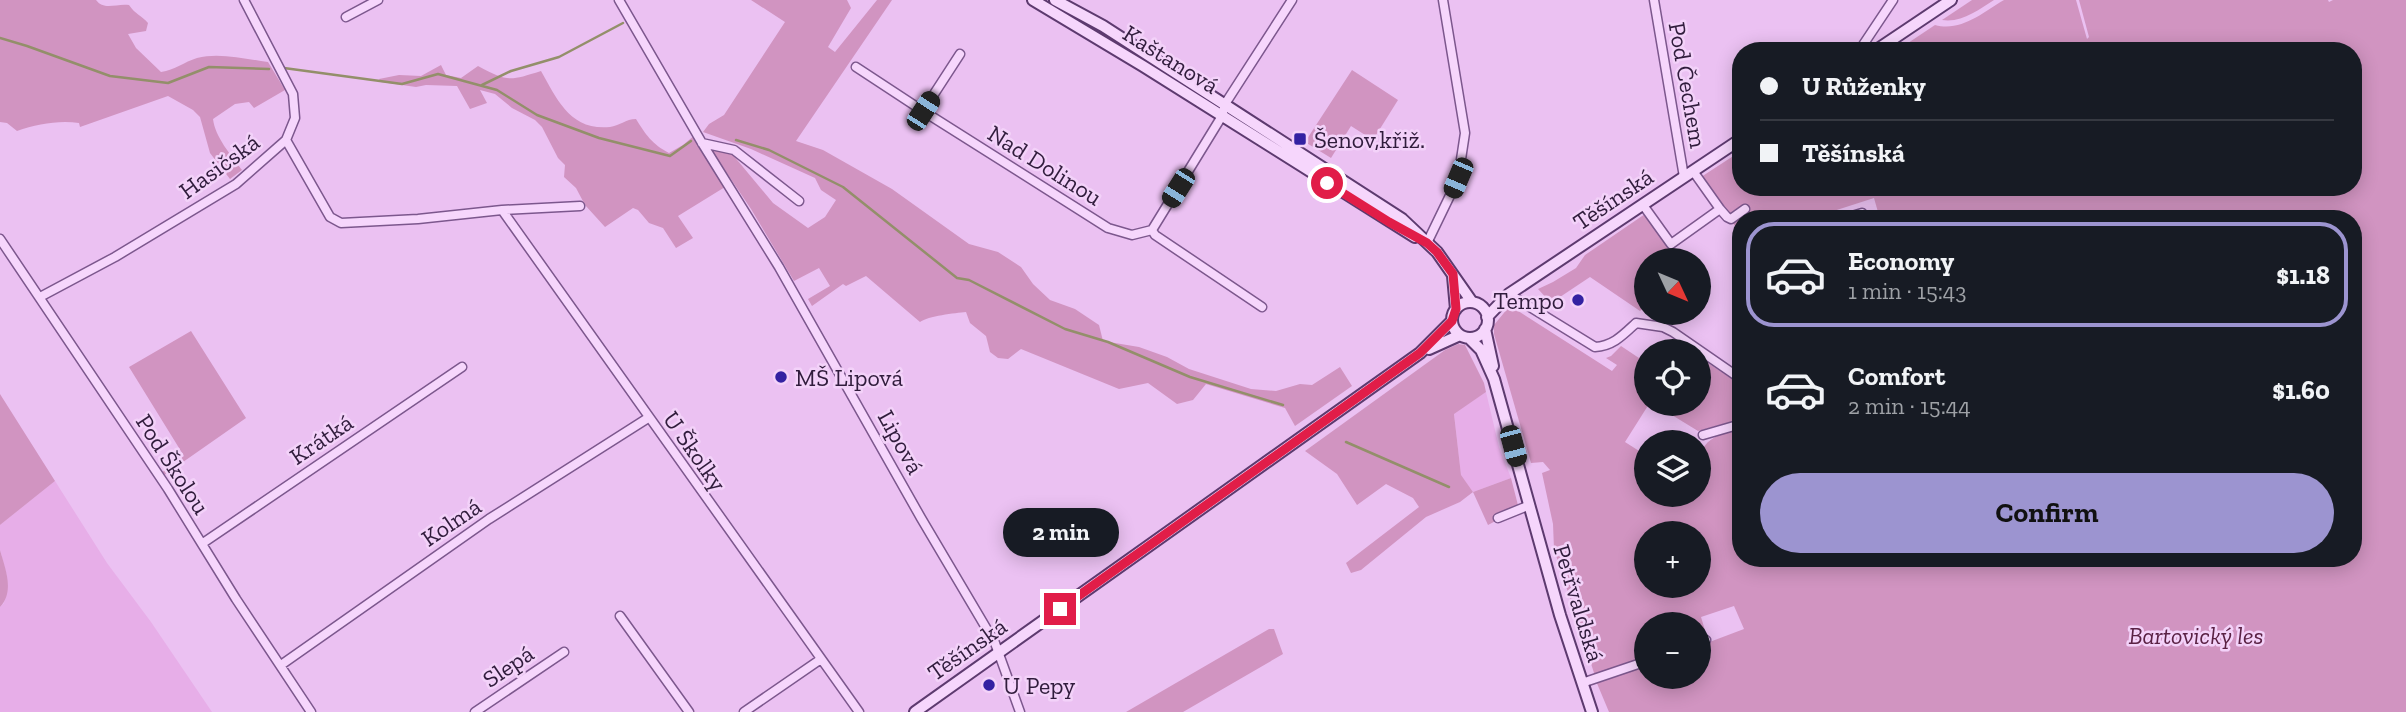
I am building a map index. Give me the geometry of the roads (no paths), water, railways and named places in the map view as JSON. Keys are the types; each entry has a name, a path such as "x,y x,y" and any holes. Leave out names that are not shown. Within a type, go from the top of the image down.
{"main road":[{"name":"Kaštanová","path":"1033,0 1067,8"},
{"name":"Kaštanová","path":"1055,0 1103,26 1223,110 1402,219 1437,252 1476,303"},
{"path":"1888,42 1951,0"},
{"name":"Těšínská","path":"1486,323 1509,295 1732,145"},
{"path":"1453,274 1456,309 1452,321 1464,336 1478,335 1486,323 1476,303 1463,303 1456,309"},
{"name":"Těšínská","path":"1476,303 1509,295"},
{"name":"Těšínská","path":"915,712 1420,353 1452,321"},
{"name":"Petřvaldská","path":"1486,323 1494,379 1530,505 1539,547 1592,712"},
{"name":"Těšínská","path":"1420,353 1464,336"},
{"name":"Petřvaldská","path":"1464,336 1481,350 1494,379"}],"street":[{"name":"Hasičská","path":"40,297 115,257 236,184 286,140 295,118 292,94 244,0"},
{"path":"346,17 378,0"},
{"name":"Lipová","path":"619,0 702,143 779,267 999,652 1020,712"},
{"path":"1262,307 1155,235 1152,230 1292,0"},
{"path":"1427,243 1458,178 1465,134 1443,0"},
{"name":"Pod Čechem","path":"1654,0 1689,174"},
{"path":"1864,42 1893,0"},
{"path":"923,111 960,54"},
{"name":"Nad Dolinou","path":"856,67 1108,228 1132,235 1152,230"},
{"path":"286,140 330,217 341,223 580,205"},
{"path":"702,143 734,150 799,201"},
{"path":"1689,174 1727,217 1732,218"},
{"path":"1643,205 1671,244 1720,209"},
{"name":"U Školky","path":"502,210 859,712"},
{"name":"Pod Školou","path":"0,239 203,543 236,599 311,712"},
{"path":"1509,295 1595,347 1605,346 1619,339 1636,323 1663,327 1732,373"},
{"name":"Krátká","path":"203,543 462,367"},
{"name":"Kolmá","path":"281,665 489,519 648,418"},
{"path":"1711,433 1732,427"},
{"path":"1498,518 1530,505"},
{"path":"620,616 690,712"},
{"name":"Slepá","path":"475,712 564,652"},
{"path":"744,712 821,659"},
{"path":"1581,682 1634,665"}],"waterway":[{"path":"482,85 511,71 559,57 623,23"},
{"path":"0,38 110,76 168,83 209,67 269,69"},
{"path":"284,68 402,84 438,74 497,90 537,115 599,138 670,156 691,141"},
{"path":"736,140 769,150 843,187 957,278 969,280 1065,329 1108,342 1190,377 1283,405"},
{"path":"1346,442 1449,487"}],"place":[{"name":"Šenov,křiž.","path":"1300,139"},
{"name":"Tempo","path":"1578,300"},
{"name":"MŠ Lipová","path":"781,377"},
{"name":"U Pepy","path":"989,685"}],"park label":[{"name":"Bartovický les","path":"2196,635"}]}
